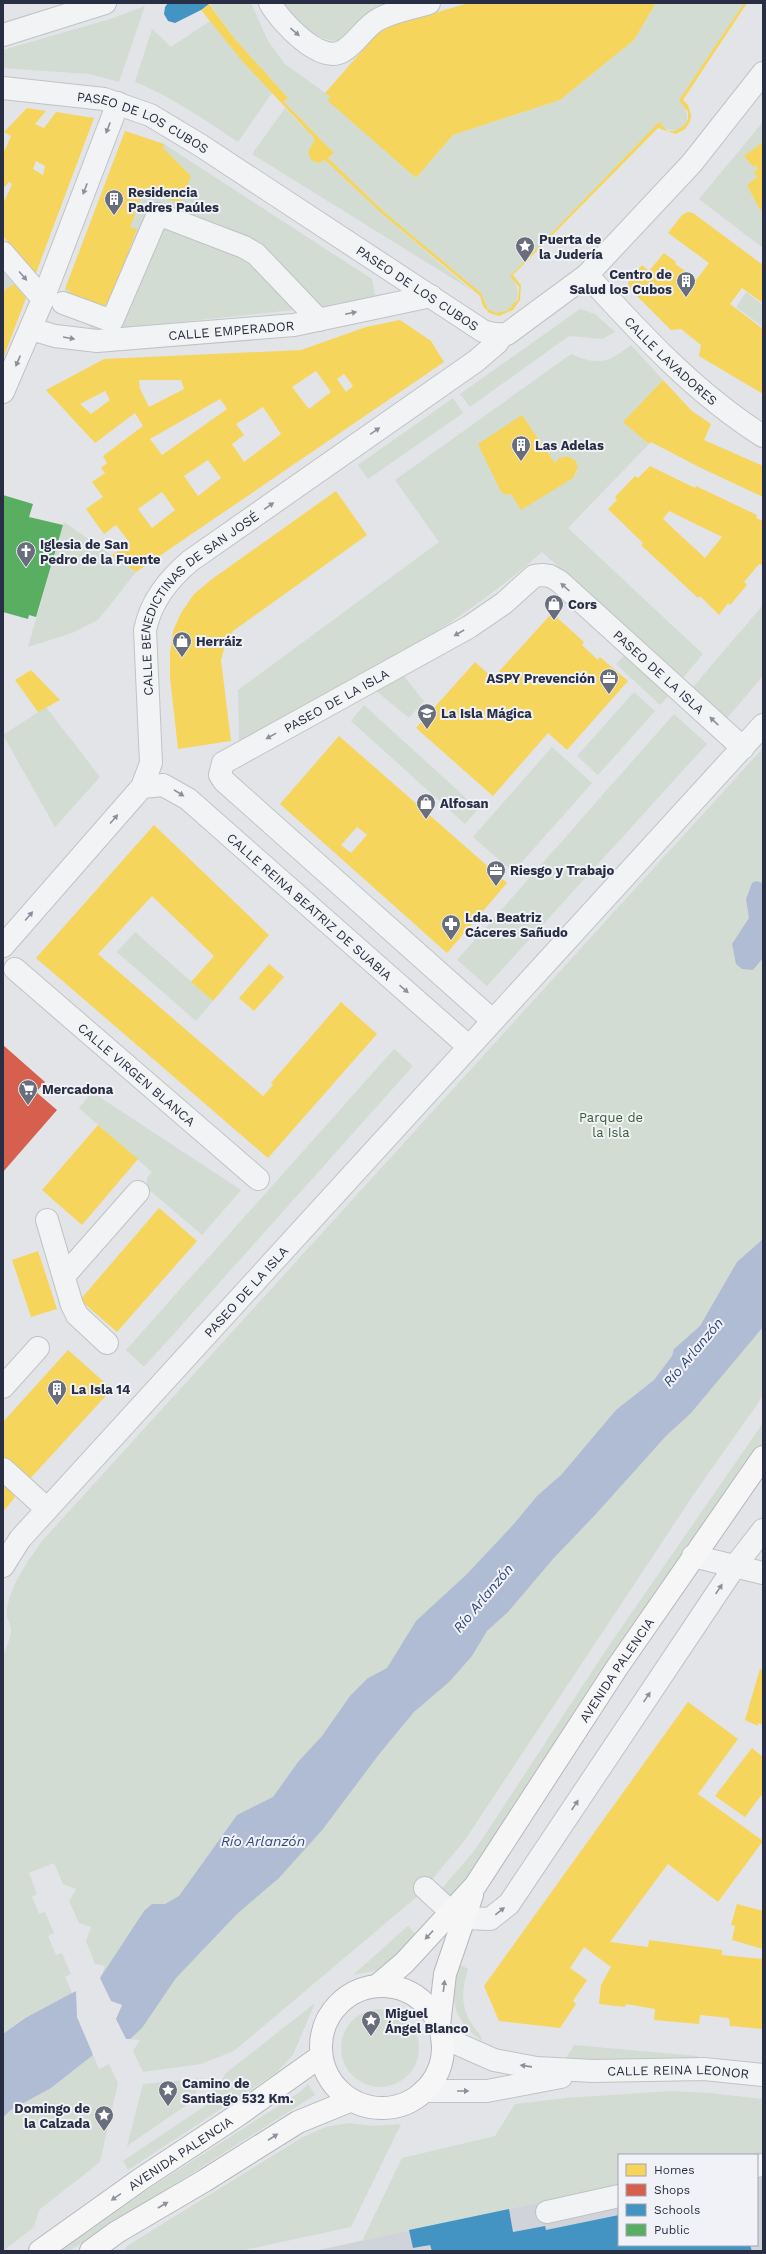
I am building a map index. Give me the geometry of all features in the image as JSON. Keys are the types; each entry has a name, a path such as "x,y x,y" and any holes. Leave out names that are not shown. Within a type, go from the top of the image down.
{"highway":[{"name":"AVENIDA PALENCIA","path":"441,2031 445,1974 458,1915 475,1886 616,1669 763,1456"},
{"path":"378,1985 458,1915"},
{"path":"378,1985 394,1986 415,1995 432,2011 441,2031 443,2052 440,2066 424,2092 397,2106 382,2108 366,2106 352,2100 331,2082 325,2070 321,2056 321,2041 324,2027 339,2002 364,1988 378,1985"},
{"name":"AVENIDA PALENCIA","path":"40,2251 141,2179 238,2115 321,2056"},
{"path":"92,2251 114,2242 298,2122 352,2100"}],"street":[{"path":"3,35 105,3"},
{"path":"270,3 281,21 317,50 326,54 335,54 344,51 380,18 429,3"},
{"path":"502,335 507,334 587,275 692,163 760,82"},
{"name":"PASEO DE LOS CUBOS","path":"3,88 90,97 118,103 150,115 188,137 483,330 493,334 502,335"},
{"path":"3,392 31,329 53,301 118,103"},
{"path":"3,253 53,301 112,321 158,214 244,247 256,254 319,320"},
{"name":"CALLE LAVADORES","path":"587,275 623,316 681,374 737,420 763,436"},
{"name":"CALLE EMPERADOR","path":"31,329 55,336 96,341 294,325 431,296"},
{"name":"CALLE BENEDICTINAS DE SAN JOSÉ","path":"3,946 142,787 151,763 145,630 151,608 169,582 190,561 476,361 497,343 502,335"},
{"name":"PASEO DE LA ISLA","path":"492,1020 224,781 220,775 223,763 469,627 504,603 534,576 542,575 559,582 743,748"},
{"name":"PASEO DE LA ISLA","path":"3,1566 20,1539 47,1509 468,1046 763,725"},
{"name":"CALLE REINA BEATRIZ DE SUABIA","path":"142,787 163,785 188,799 468,1046"},
{"name":"CALLE VIRGEN BLANCA","path":"14,969 258,1180"},
{"path":"64,1276 138,1192"},
{"path":"48,1220 72,1305 78,1315 107,1343"},
{"path":"3,1387 38,1348"},
{"path":"3,1470 47,1509"},
{"path":"425,1888 458,1915 490,1919 509,1904 735,1566 763,1530"},
{"path":"693,1556 763,1573"},
{"name":"CALLE REINA LEONOR","path":"441,2031 494,2060 537,2068 593,2071 704,2069 763,2075"},
{"name":"CALLE REINA LEONOR","path":"424,2092 487,2092 593,2071"},
{"path":"548,2212 618,2196"}],"shaded area":[{"path":"763,2151 763,2251 314,2251 618,2185 618,2246 758,2246 758,2154 750,2154"}],"green space":[{"path":"209,3 251,3 268,41 285,64 331,97 328,100 416,178 453,135 560,100 634,40 656,3 744,3 679,100 685,108 687,115 686,122 683,127 678,130 672,130 666,128 659,122 510,276 516,284 518,292 513,306 508,311 494,313 488,309 481,293 383,211 328,158 334,153 284,102 288,98 235,39"},
{"path":"282,3 402,3 343,40 334,41 325,39 308,30 293,17"},
{"path":"145,6 119,82 89,74 3,68 3,50 110,19"},
{"path":"210,21 272,93 238,142 201,117 149,88 135,82 152,29 171,47"},
{"path":"285,108 315,139 308,152 311,160 319,163 325,160 380,212 471,290 252,154"},
{"path":"763,122 763,142 744,156 752,166 755,165 758,169 754,172 757,177 747,185 760,209 763,208 763,248 699,199"},
{"path":"125,131 164,144 372,279 376,299 322,307 96,331 59,306"},
{"path":"3,272 14,284 3,291"},
{"path":"746,292 763,305 763,327 736,307"},
{"path":"580,309 595,314 615,332 602,339 569,336 470,407 460,394"},
{"path":"631,345 663,380 624,421 649,444 568,528 703,654 682,679 542,552 471,608 434,633 396,657 239,744 238,690 439,542 395,480 571,354 589,360 603,361 616,356","holes":["522,415 555,463 559,458 567,456 576,461 577,472 570,479 506,495 501,492 500,488"]},
{"path":"453,398 463,413 368,479 358,465"},
{"path":"64,522 136,572 98,620 72,633 28,647"},
{"path":"763,605 763,676 727,718 693,687"},
{"path":"627,653 670,694 660,705 616,664"},
{"path":"403,675 424,701 409,718 375,690"},
{"path":"634,692 655,711 598,775 577,756"},
{"path":"364,705 478,809 465,824 351,721"},
{"path":"46,707 100,777 55,827 3,735"},
{"path":"674,714 707,744 487,986 457,960"},
{"path":"552,747 592,783 513,872 473,837"},
{"name":"Parque de la Isla","path":"763,748 763,1396 694,1494 465,1840 419,1895 234,2051 201,2064 143,2072 133,2051 140,2040 126,2039 122,2005 100,1978 105,1966 95,1964 86,1941 91,1927 79,1923 69,1901 76,1889 63,1884 54,1863 29,1873 37,1894 32,1897 39,1914 45,1912 54,1933 48,1936 56,1955 62,1953 71,1974 65,1977 72,1993 24,2018 3,2034 3,1657 11,1633 11,1627 7,1618 9,1601 20,1574 42,1541"},
{"path":"135,932 213,1001 196,1021 117,952"},
{"path":"394,1049 413,1066 144,1367 126,1350"},
{"path":"92,1092 241,1190 202,1235 147,1188 147,1178 152,1172 79,1108"},
{"path":"763,1423 763,1444 687,1552 470,1881 448,1902 438,1893 475,1850 608,1647"},
{"path":"408,1926 417,1936 379,1970 353,1975"},
{"path":"459,1964 468,1969 463,1989 467,2016 480,2035 482,2041 464,2025 456,2007 454,1988"},
{"path":"315,2003 293,2055 276,2073 128,2170 123,2161 205,2106 226,2073"},
{"path":"380,2009 395,2012 408,2020 416,2033 419,2048 416,2063 408,2076 395,2084 380,2087 365,2084 352,2076 344,2063 341,2048 344,2033 352,2020 365,2012"},
{"path":"574,2045 698,2056 697,2061 565,2060"},
{"path":"93,2055 99,2069 109,2064 118,2083 100,2162 39,2210 34,2227 3,2251 3,2117 11,2110 51,2088"},
{"path":"203,2078 191,2102 127,2146 143,2084"},
{"path":"308,2084 315,2095 69,2251 59,2251 147,2190 300,2092"},
{"path":"670,2091 709,2093 763,2099 763,2151 750,2154 618,2154 618,2185 362,2241 402,2158 495,2136 515,2104 566,2098"},
{"path":"349,2123 373,2126 401,2124 351,2227 240,2251 179,2251 178,2249 175,2251 123,2251 127,2246 303,2137 326,2127"}],"water":[{"path":"756,881 763,883 763,958 753,970 742,969 736,964 732,944 749,918 746,899 752,883"},
{"name":"Río Arlanzón","path":"763,1239 763,1327 691,1413 666,1436 553,1559 508,1612 487,1631 472,1656 449,1682 414,1712 380,1753 323,1829 279,1878 238,1913 176,1978 142,2028 130,2039 92,2052 93,2055 51,2088 11,2110 3,2117 3,2034 25,2018 100,1978 144,1911 152,1904 165,1904 179,1896 237,1815 273,1797 298,1762 322,1736 350,1696 368,1678 387,1668 416,1621 466,1575 513,1525 537,1496 561,1475 616,1410 654,1380 672,1356 674,1349 700,1326 737,1262","holes":["111,2001 122,2005 116,2017 84,2033 77,2016"]}],"pier":[{"path":"105,1966 100,1978 112,2003 122,2005 116,2019 126,2039 133,2039 94,2053 94,2057 77,2017 76,1991 72,1993 71,1991 99,1977","holes":["110,2004 119,2007 114,2018 85,2031 79,2018"]}],"building: Homes":[{"path":"469,3 656,3 634,40 560,100 453,135 416,178 327,100 331,97 325,93 382,28"},
{"path":"744,3 747,3 683,100 688,105 691,115 690,122 685,129 676,134 658,128 513,275 521,285 520,300 513,310 499,316 489,313 483,306 480,296 380,212 325,160 319,163 311,160 308,152 315,139 243,62 201,10 209,4 235,39 288,98 284,102 334,153 328,158 383,211 481,293 488,309 496,313 507,311 518,299 519,287 510,276 659,122 668,131 674,131 684,126 688,119 688,112 679,100"},
{"path":"27,108 46,111 35,124 44,128 56,112 94,118 36,273 32,273 3,236 3,198 5,200 12,184 9,182 3,188 3,149 5,150 11,136 4,132","holes":["36,161 45,166 43,175 33,169"]},
{"name":"Residencia Padres Paúles","path":"125,131 164,144 163,148 191,176 181,204 147,191 143,199 141,198 130,227 137,229 109,304 106,303 104,309 68,296 70,290 65,289"},
{"path":"763,142 763,208 760,210 747,185 757,177 754,172 758,169 755,165 753,167 744,156"},
{"name":"Centro de Salud los Cubos","path":"688,212 693,213 763,265 763,303 742,288 730,304 763,329 763,394 699,356 701,345 681,329 671,330 629,288 628,283 630,279 642,265 649,271 664,253 676,262 675,264 697,279 709,263 668,233 682,215"},
{"path":"14,284 26,298 3,359 3,291"},
{"path":"400,320 431,341 444,362 136,572 112,555 130,543 116,525 104,534 86,509 103,497 92,482 105,473 101,468 107,463 103,456 143,426 135,413 95,443 46,390 104,359 301,350 366,327","holes":["316,371 331,392 309,409 292,387","344,374 353,386 346,392 337,379","139,380 181,380 184,389 149,407 140,389","105,391 110,400 91,414 80,404","220,399 227,409 162,455 150,439","263,407 281,434 244,462 232,444 244,435 236,424","208,460 221,478 198,496 184,476","162,492 175,510 152,528 138,509"]},
{"path":"663,380 692,411 711,424 704,440 763,466 763,497 699,467 651,442 649,444 623,422"},
{"name":"Las Adelas","path":"522,415 555,463 559,458 567,456 576,461 578,468 573,478 521,510 511,494 506,495 501,492 478,444"},
{"path":"650,466 695,488 696,486 757,515 756,518 763,521 763,563 762,565 759,564 744,582 747,585 730,605 728,603 719,615 700,596 698,598 641,545 643,543 608,509 617,500 615,497 635,476 638,478","holes":["669,511 722,537 705,558 663,519"]},
{"path":"336,491 367,535 233,631 225,645 221,660 231,741 178,749 170,678 170,654 173,631 181,613 194,594 212,579"},
{"path":"552,613 584,642 582,645 598,660 600,657 628,681 567,750 548,733 493,796 416,728 475,662 493,678"},
{"path":"31,670 60,700 38,712 15,680"},
{"path":"339,736 507,883 447,953 280,804","holes":["357,827 367,835 351,853 341,845"]},
{"path":"154,825 269,935 213,1001 191,982 214,956 152,896 98,954 263,1096 273,1085 271,1083 341,1002 377,1034 268,1158 36,958"},
{"path":"269,964 284,977 254,1011 239,998"},
{"path":"98,1125 138,1159 82,1225 42,1190"},
{"path":"159,1208 197,1241 117,1332 80,1300"},
{"path":"38,1251 57,1309 31,1317 12,1260"},
{"name":"La Isla 14","path":"68,1350 112,1389 28,1481 3,1458 3,1422"},
{"path":"3,1480 15,1497 3,1512"},
{"path":"760,1669 763,1670 763,1725 758,1723 758,1726 745,1720"},
{"path":"688,1702 738,1739 698,1794 763,1841 718,1902 668,1864 610,1942 648,1947 649,1940 722,1950 722,1955 763,1959 763,2029 730,2026 729,2018 700,2015 699,2024 654,2020 655,2009 626,2004 625,2007 599,2004 601,1985 611,1967 584,1947 570,1968 587,1980 573,2001 576,2004 560,2028 499,2021 484,1986"},
{"path":"752,1748 763,1757 763,1793 745,1817 715,1796"},
{"path":"737,1904 763,1911 763,1949 732,1940 735,1926 731,1925"}],"building: Shops":[{"name":"Mercadona","path":"3,1045 45,1082 36,1092 57,1110 3,1172"}],"building: Schools":[{"path":"168,3 209,4 201,10 175,23 168,21 164,14 165,7"},
{"path":"509,2209 513,2232 545,2226 546,2230 618,2215 618,2246 750,2246 752,2251 432,2251 430,2245 413,2248 409,2230"}],"building: Public":[{"name":"Iglesia de San Pedro de la Fuente","path":"3,495 33,504 29,517 63,525 36,617 29,615 28,619 3,612"}],"place":[{"name":"Residencia Padres Paúles","path":"114,216"},
{"name":"Puerta de la Judería","path":"525,263"},
{"name":"Centro de Salud los Cubos","path":"686,298"},
{"name":"Las Adelas","path":"521,462"},
{"name":"Iglesia de San Pedro de la Fuente","path":"26,568"},
{"name":"Cors","path":"554,621"},
{"name":"Herráiz","path":"182,658"},
{"name":"ASPY Prevención","path":"609,695"},
{"name":"La Isla Mágica","path":"427,730"},
{"name":"Alfosan","path":"426,820"},
{"name":"Riesgo y Trabajo","path":"496,887"},
{"name":"Lda. Beatriz Cáceres Sañudo","path":"451,941"},
{"name":"Mercadona","path":"28,1106"},
{"name":"La Isla 14","path":"57,1406"},
{"name":"Miguel Ángel Blanco","path":"371,2037"},
{"name":"Camino de Santiago 532 Km.","path":"168,2107"},
{"name":"Domingo de la Calzada","path":"104,2132"}]}
